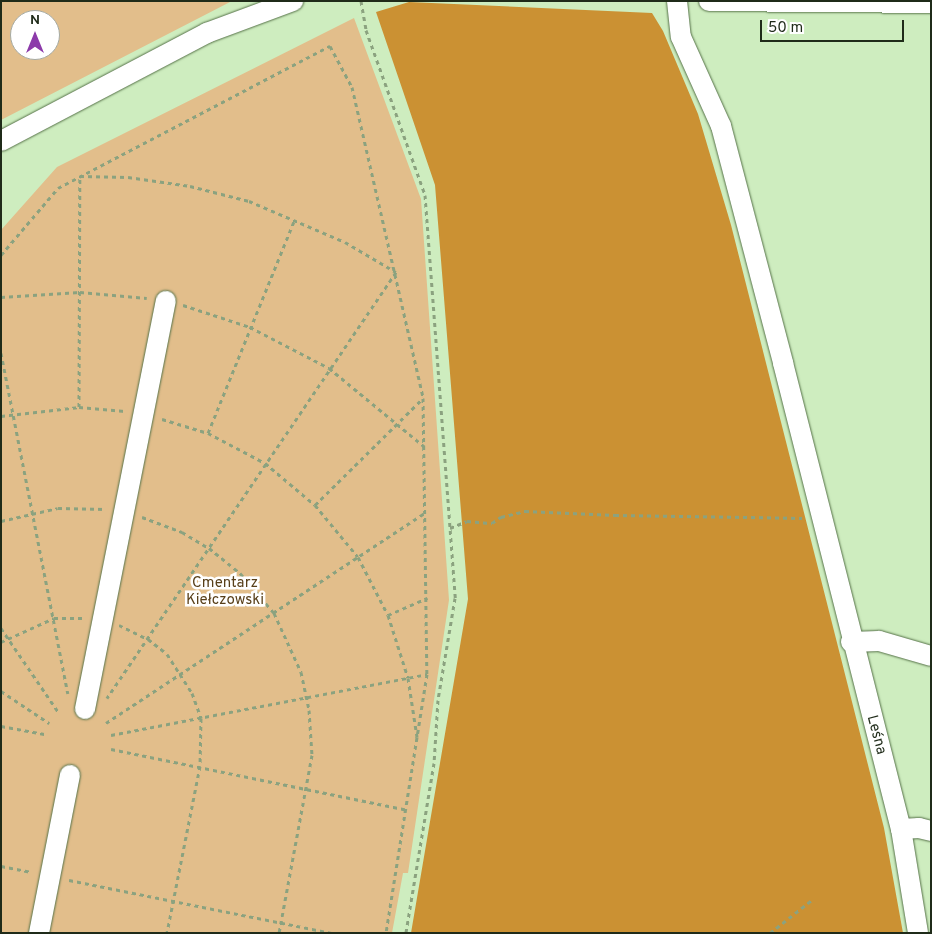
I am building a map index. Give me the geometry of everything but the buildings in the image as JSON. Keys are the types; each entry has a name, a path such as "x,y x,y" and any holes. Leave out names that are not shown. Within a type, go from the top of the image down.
{"street":[{"path":"1,141 207,33 294,1"},
{"name":"Leśna","path":"677,1 681,37 721,126 821,516 851,642 901,829 918,933"},
{"path":"709,1 931,3"},
{"path":"85,704 166,300"},
{"path":"851,642 879,641 931,656"},
{"path":"39,933 70,775"},
{"path":"901,829 919,828 931,831"}],"path":[{"path":"361,1 366,30 425,195 455,598 438,700 434,763 406,933"},
{"path":"1,255 58,188 330,46 352,87 396,272 423,398 426,448 427,674 407,810 386,933"},
{"path":"80,176 128,177 190,186 249,201 295,219 345,242 396,272"},
{"path":"79,407 80,176"},
{"path":"208,433 295,219"},
{"path":"1,352 54,618 85,704 148,639 329,368 396,272"},
{"path":"1,297 80,292 166,300 250,327 329,368 426,448"},
{"path":"315,505 423,398"},
{"path":"1,416 13,413 79,407 144,413 208,433 265,463 315,505 358,557 388,616 408,678 417,741"},
{"path":"1,521 33,511 88,508 124,512 159,522 209,548 240,573 274,613 290,644 307,697 312,754 279,933"},
{"path":"450,528 467,521 492,523 501,517 525,511 614,515 821,516"},
{"path":"106,723 182,675 426,512"},
{"path":"388,616 427,598"},
{"path":"1,642 54,618 102,619 148,639 166,654 182,675 200,718 200,766 167,933"},
{"path":"1,628 59,713"},
{"path":"111,735 427,674"},
{"path":"1,691 49,723"},
{"path":"1,726 44,734"},
{"path":"111,749 407,810"},
{"path":"1,866 333,933"},
{"path":"770,933 813,899"}],"green space":[{"path":"1,1 232,1 1,120"},
{"name":"Cmentarz Kiełczowski","path":"354,18 421,199 449,600 408,873 403,873 392,933 1,933 1,230 57,167"}],"shaded area":[{"path":"409,2 652,13 663,31 698,114 731,225 884,828 903,933 411,933 468,599 435,185 376,12"}]}
